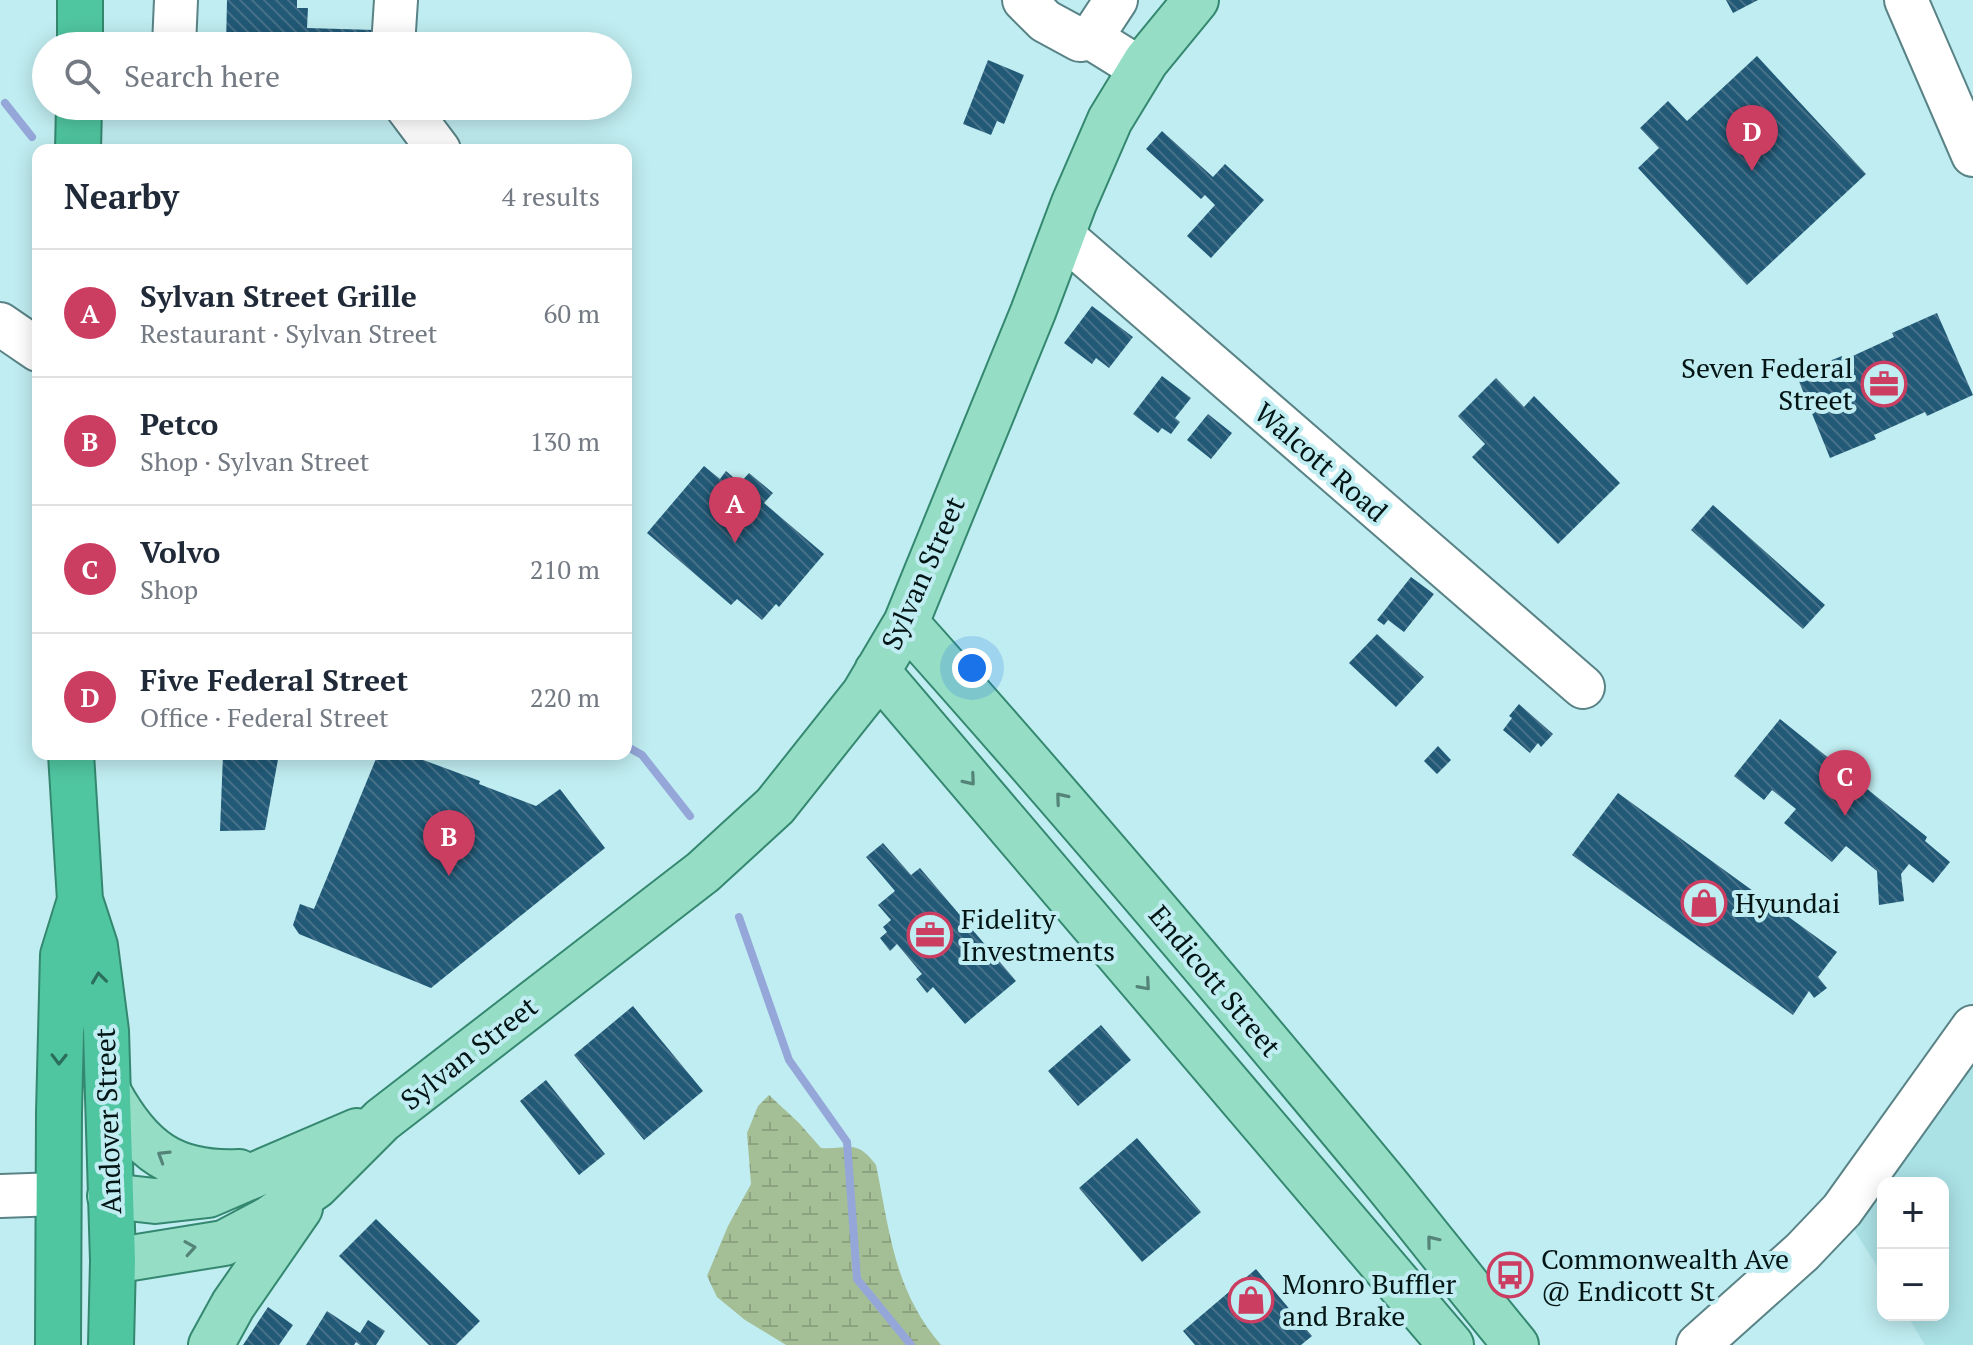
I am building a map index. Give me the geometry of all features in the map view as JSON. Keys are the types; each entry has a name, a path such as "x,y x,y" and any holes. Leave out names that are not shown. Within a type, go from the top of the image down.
{"highway":[{"path":"80,0 80,32"},
{"path":"78,144 79,120"},
{"name":"Andover Street","path":"71,760 80,900 95,946 106,1031 113,1261 111,1345"},
{"name":"Andover Street","path":"58,1345 63,955 80,900"},
{"path":"59,1194 110,1196"},
{"path":"59,1265 113,1261"}],"main road":[{"name":"Sylvan Street","path":"113,1261 224,1243 269,1219 316,1186 382,1120 703,872 775,806 860,699 906,623 1110,120 1141,69 1195,0"},
{"name":"Endicott Street","path":"906,623 1011,739 1352,1143 1516,1345"},
{"name":"Endicott Street","path":"877,671 1451,1345"},
{"path":"827,740 873,726 919,721"},
{"path":"1068,894 1111,858"},
{"path":"109,1093 137,1136 163,1158 182,1167 211,1174 265,1171"},
{"name":"Sylvan Street","path":"110,1196 155,1201 208,1195 382,1120"},
{"path":"211,1345 264,1258 316,1186"}],"street":[{"path":"175,32 176,0"},
{"path":"394,32 396,0"},
{"path":"1024,0 1045,21 1080,40 1091,38 1141,69"},
{"path":"1091,38 1116,0"},
{"path":"1906,0 1973,155"},
{"path":"416,120 434,144"},
{"name":"Walcott Road","path":"1062,235 1583,687"},
{"path":"0,324 32,346"},
{"path":"1698,1345 1802,1252 1842,1210 1973,1027"},
{"path":"0,1196 59,1194"}],"shaded area":[{"path":"1973,1027 1973,1345 1925,1345 1911,1321 1949,1321 1949,1177 1877,1177 1877,1266 1842,1210"}],"green space":[{"path":"769,1095 821,1148 857,1148 876,1165 890,1237 903,1282 925,1324 941,1345 786,1345 745,1320 717,1297 707,1276 728,1226 751,1184 747,1133 758,1106"}],"building":[{"path":"227,0 297,0 297,8 308,8 307,28 374,30 374,32 226,32"},
{"path":"1726,0 1758,0 1733,13"},
{"path":"1757,56 1866,174 1747,285 1638,168 1659,148 1640,128 1668,101 1687,121"},
{"path":"988,60 1024,75 1004,124 997,121 991,135 963,124"},
{"path":"1162,131 1213,177 1225,164 1264,200 1211,258 1187,236 1215,205 1205,195 1201,199 1146,149"},
{"path":"1092,306 1133,337 1109,368 1096,358 1092,364 1064,343"},
{"name":"Seven Federal Street","path":"1937,313 1973,395 1927,416 1925,412 1874,435 1876,439 1830,458 1796,374 1842,356 1844,360 1894,337 1892,333"},
{"path":"1162,376 1191,398 1175,418 1180,422 1171,434 1162,428 1158,433 1133,414"},
{"path":"1496,378 1524,407 1534,396 1620,483 1558,544 1472,457 1485,444 1458,416"},
{"path":"1208,414 1232,433 1211,459 1187,440"},
{"path":"704,466 720,479 726,471 740,483 749,473 773,493 764,503 824,554 779,607 776,604 762,620 737,599 731,605 647,533"},
{"path":"1713,505 1825,605 1803,629 1691,530"},
{"path":"1411,577 1434,594 1404,632 1388,620 1384,625 1377,620"},
{"path":"1377,634 1424,677 1396,707 1349,663"},
{"path":"1519,704 1553,734 1541,747 1538,743 1530,753 1503,730"},
{"path":"1780,719 1927,837 1925,841 1950,862 1933,883 1909,864 1901,874 1904,901 1879,905 1877,871 1846,846 1832,862 1784,823 1796,809 1772,790 1764,800 1734,776"},
{"path":"1438,746 1451,760 1437,774 1424,761"},
{"path":"223,760 278,760 265,830 220,831"},
{"path":"376,760 423,760 536,806 560,789 605,848 431,988 299,934 293,925 300,904 314,909"},
{"name":"Hyundai","path":"1618,793 1837,952 1818,977 1827,988 1814,998 1809,991 1793,1015 1572,855"},
{"name":"Fidelity Investments","path":"883,843 911,875 920,868 1016,981 965,1024 933,987 927,993 916,979 922,974 897,944 890,951 880,938 887,932 883,927 891,920 878,905 895,891 866,857"},
{"path":"633,1006 703,1091 644,1140 574,1055"},
{"path":"1101,1025 1131,1060 1078,1106 1048,1071"},
{"path":"546,1080 605,1154 579,1175 520,1101"},
{"path":"1137,1138 1201,1212 1142,1262 1079,1188"},
{"path":"376,1219 480,1321 456,1345 429,1345 339,1256"},
{"name":"Monro Buffler and Brake","path":"1256,1269 1312,1336 1301,1345 1195,1345 1183,1331"},
{"path":"268,1307 293,1325 279,1345 243,1345"},
{"path":"327,1311 360,1333 368,1320 385,1331 376,1345 356,1342 354,1345 306,1345"}],"waterway":[{"path":"5,103 32,137"},
{"path":"632,749 642,755 690,816"},
{"path":"739,917 789,1060 847,1142 857,1279 911,1345"}],"place":[{"name":"Five Federal Street","path":"1752,171"},
{"name":"Seven Federal Street","path":"1884,384"},
{"name":"Sylvan Street Grille","path":"735,543"},
{"name":"Volvo","path":"1845,816"},
{"name":"Petco","path":"449,876"},
{"name":"Hyundai","path":"1704,903"},
{"name":"Fidelity Investments","path":"930,935"},
{"name":"Commonwealth Ave @ Endicott St","path":"1510,1275"},
{"name":"Monro Buffler and Brake","path":"1251,1300"}]}
